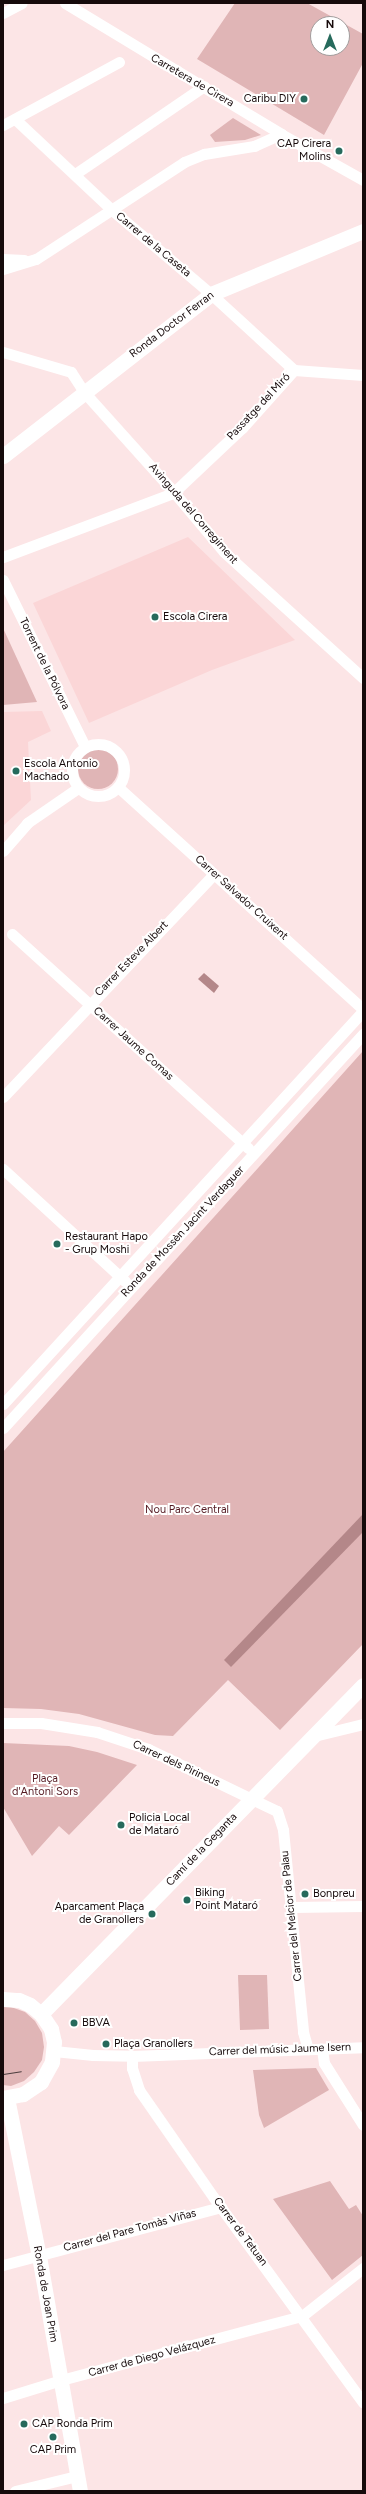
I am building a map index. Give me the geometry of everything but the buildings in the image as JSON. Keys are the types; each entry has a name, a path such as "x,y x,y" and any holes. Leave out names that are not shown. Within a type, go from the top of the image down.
{"street":[{"path":"3,13 22,3"},
{"name":"Carretera de Cirera","path":"65,3 140,50 204,86 281,134 363,180"},
{"path":"3,125 119,62"},
{"path":"75,174 204,86"},
{"name":"Carrer de la Caseta","path":"15,119 112,210 211,294 294,370"},
{"path":"3,269 36,259 184,162 204,154 254,146 281,134"},
{"name":"Ronda Doctor Ferran","path":"3,456 211,294 363,231"},
{"path":"3,259 36,259"},
{"name":"Avinguda del Corregiment","path":"3,352 71,372 84,392 224,552 363,678"},
{"name":"Passatge del Miró","path":"173,493 242,428 294,370 363,375"},
{"path":"3,557 173,493"},
{"name":"Torrent de la Pólvora","path":"3,580 85,747"},
{"path":"103,744 118,753 125,770 118,787 103,796 90,795 78,788 72,774 74,758 85,747 103,744"},
{"name":"Carrer Salvador Cruixent","path":"118,787 363,1010"},
{"path":"3,851 27,823 78,788"},
{"name":"Carrer Esteve Albert","path":"3,1097 89,1004 214,874"},
{"name":"Carrer Jaume Comas","path":"12,934 255,1154"},
{"name":"Ronda de Mossèn Jacint Verdaguer","path":"3,1404 243,1144 363,1010"},
{"name":"Ronda de Mossèn Jacint Verdaguer","path":"5,1422 255,1154 363,1034"},
{"path":"3,1169 132,1287"},
{"name":"Camí de la Geganta","path":"41,2014 363,1685"},
{"name":"Carrer dels Pirineus","path":"3,1723 41,1723 97,1732 148,1749 252,1799"},
{"path":"313,1736 363,1724"},
{"name":"Carrer del Melcior de Palau","path":"252,1799 277,1812 283,1830 292,1907 303,2032 308,2049"},
{"path":"292,1907 363,1906"},
{"path":"5,1996 30,2005 41,2014 51,2029 54,2051 50,2070 41,2082 23,2094 5,2098"},
{"name":"Carrer del músic Jaume Isern","path":"54,2051 93,2055 132,2056 363,2047"},
{"path":"322,2049 324,2063 363,2125"},
{"name":"Carrer de Tetuan","path":"132,2056 132,2068 139,2090 221,2207 302,2316 363,2402"},
{"name":"Ronda de Joan Prim","path":"5,2098 39,2256 80,2491"},
{"name":"Carrer del Pare Tomàs Viñas","path":"3,2265 221,2207"},
{"path":"302,2316 363,2268"},
{"name":"Carrer de Diego Velázquez","path":"3,2398 61,2380 302,2316"},
{"path":"15,2491 77,2476"}],"shaded area":[{"name":"Escola Cirera","path":"188,537 295,640 212,670 89,723 33,603"},
{"name":"Escola Antonio Machado","path":"42,711 51,731 28,742 31,800 3,826 3,712"},
{"path":"204,973 219,986 214,993 198,979"},
{"path":"363,1514 363,1532 231,1667 224,1660"}],"green space":[{"name":"Caribu DIY","path":"235,3 307,3 330,16 310,16 310,56 350,56 350,27 363,34 363,63 324,135 197,59"},
{"path":"233,118 261,135 245,140 215,142 210,135"},
{"path":"3,628 37,702 3,705"},
{"path":"102,749 109,752 115,758 118,769 117,777 109,786 102,789 94,789 87,786 79,777 78,765 81,758 90,750"},
{"name":"Nou Parc Central","path":"363,1051 363,1644 280,1730 228,1680 173,1736 155,1735 79,1714 41,1709 3,1708 3,1452"},
{"name":"Plaça d'Antoni Sors","path":"3,1743 69,1746 97,1752 137,1765 69,1835 59,1826 32,1856 3,1807"},
{"path":"238,1975 267,1975 269,2029 240,2030"},
{"path":"3,2007 11,2007 25,2012 35,2021 42,2033 44,2047 42,2060 34,2072 24,2081 11,2086 3,2085"},
{"path":"316,2068 329,2090 264,2128 259,2115 253,2070"},
{"path":"330,2181 349,2209 356,2205 363,2216 363,2255 332,2280 273,2199"}],"tram line":[{"path":"3,2074 21,2071"}],"place":[{"name":"Caribu DIY","path":"304,99"},
{"name":"CAP Cirera Molins","path":"339,151"},
{"name":"Escola Cirera","path":"155,617"},
{"name":"Escola Antonio Machado","path":"16,771"},
{"name":"Restaurant Hapo - Grup Moshi","path":"57,1244"},
{"name":"Policia Local de Mataró","path":"121,1825"},
{"name":"Bonpreu","path":"305,1894"},
{"name":"Biking Point Mataró","path":"187,1900"},
{"name":"Aparcament Plaça de Granollers","path":"152,1914"},
{"name":"BBVA","path":"74,2023"},
{"name":"Plaça Granollers","path":"106,2044"},
{"name":"CAP Ronda Prim","path":"24,2424"},
{"name":"CAP Prim","path":"53,2437"}]}
